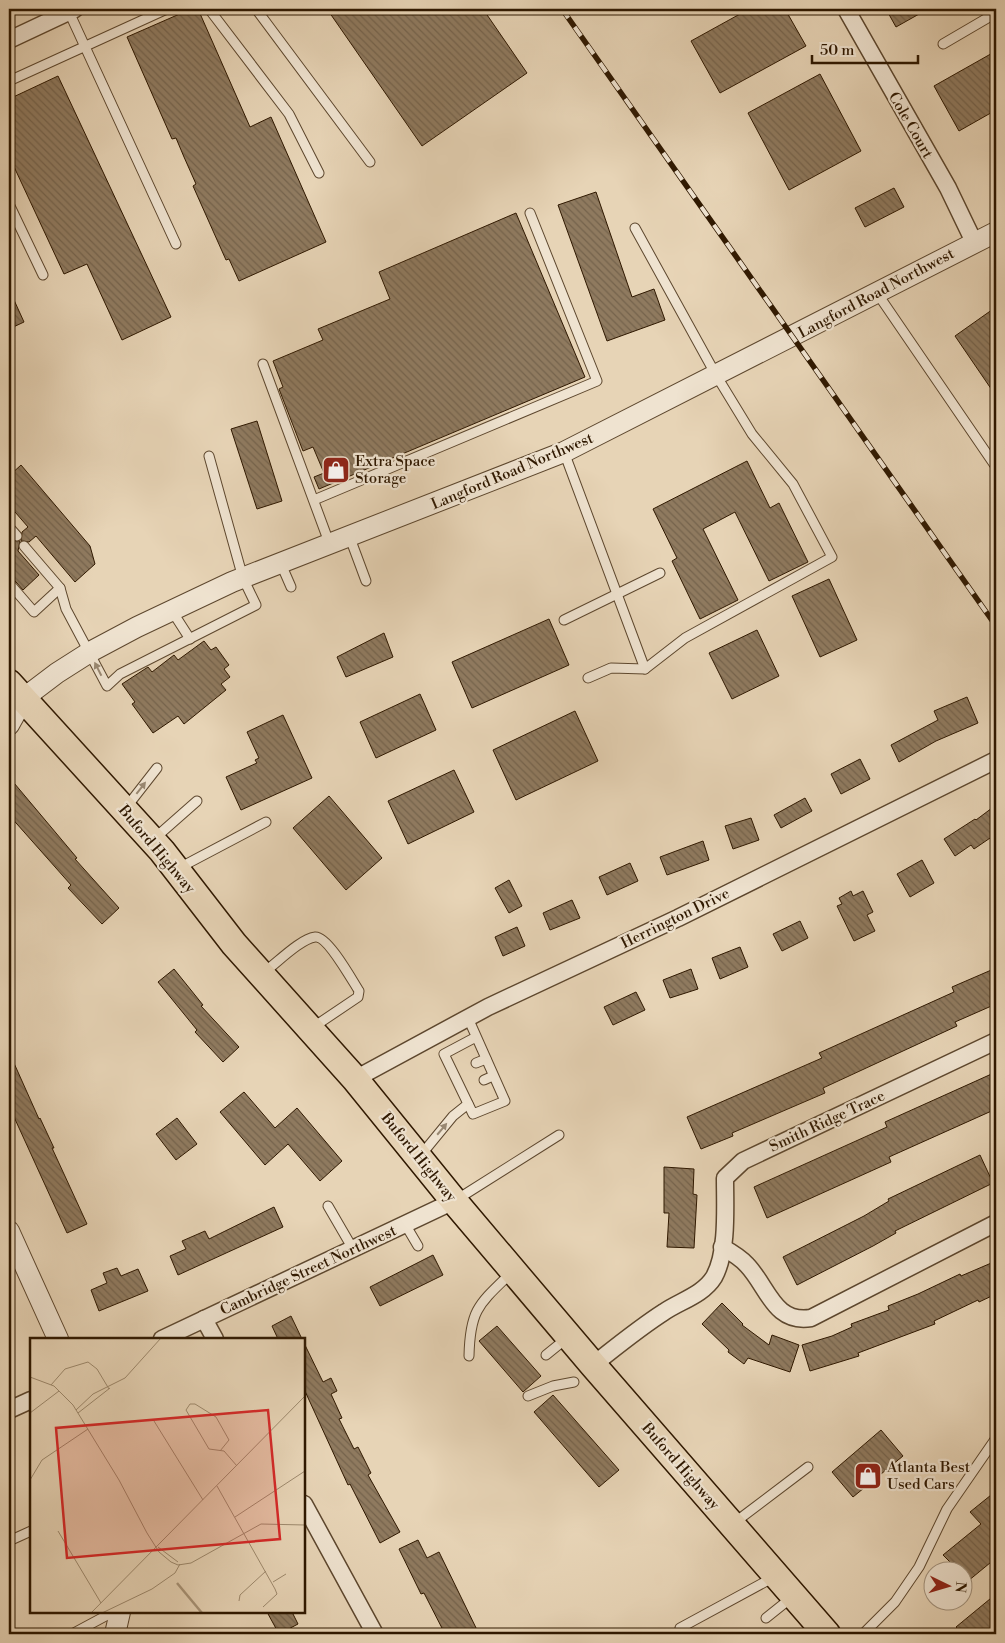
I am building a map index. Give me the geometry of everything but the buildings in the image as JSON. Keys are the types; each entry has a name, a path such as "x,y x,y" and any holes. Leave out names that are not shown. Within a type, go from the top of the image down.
{"main road":[{"name":"Buford Highway","path":"14,695 125,809 152,840 234,944 356,1079 454,1201 569,1337 827,1634"}],"street":[{"name":"Cole Court","path":"846,9 948,188 974,242"},
{"path":"9,40 72,10"},
{"name":"Langford Road Northwest","path":"9,725 14,695 57,673 90,652 172,611 243,578 350,538 564,452 996,232"},
{"name":"Herrington Drive","path":"356,1079 468,1018 678,918 996,760"},
{"name":"Smith Ridge Trace","path":"593,1365 664,1312 703,1288 713,1278 717,1270 722,1247 725,1178 743,1161 996,1041"},
{"name":"Cambridge Street Northwest","path":"164,1338 454,1201"},
{"path":"722,1247 737,1255 747,1265 769,1298 784,1314 798,1320 811,1318 996,1223"},
{"path":"9,1232 58,1338"},
{"path":"204,1319 214,1338"},
{"path":"9,1410 30,1400"},
{"path":"305,1506 375,1634"},
{"path":"115,1634 120,1613"}],"lane":[{"path":"9,81 167,9"},
{"path":"209,9 289,114 319,173"},
{"path":"256,9 370,162"},
{"path":"72,10 85,48 176,244"},
{"path":"943,44 996,13"},
{"path":"9,204 43,275"},
{"path":"314,500 597,381 530,213"},
{"path":"588,678 611,668 645,669 685,638 832,557 793,484 752,434 716,374 635,228"},
{"path":"877,292 996,467"},
{"path":"263,364 330,545"},
{"path":"564,452 645,669"},
{"path":"24,546 32,561 60,588 66,609 106,686 120,674 256,605 243,578 209,456"},
{"path":"350,538 366,581"},
{"path":"281,564 291,587"},
{"path":"564,620 660,573"},
{"path":"10,582 34,612 60,588"},
{"path":"172,611 190,639"},
{"path":"125,809 158,768"},
{"path":"152,840 197,801"},
{"path":"176,870 266,822"},
{"path":"261,975 304,942 316,937 322,938 359,991 358,997 310,1029"},
{"path":"468,1018 505,1101 473,1114 444,1054 476,1038"},
{"path":"476,1063 486,1059"},
{"path":"453,1072 462,1068"},
{"path":"484,1080 494,1076"},
{"path":"461,1090 470,1086"},
{"path":"419,1157 453,1116 468,1104"},
{"path":"454,1201 559,1135"},
{"path":"328,1206 353,1249"},
{"path":"405,1224 418,1246"},
{"path":"469,1356 470,1327 478,1306 513,1271"},
{"path":"546,1356 569,1337"},
{"path":"528,1396 553,1386 574,1382"},
{"path":"863,1634 896,1602 919,1566 947,1509 996,1438"},
{"path":"731,1524 808,1467"},
{"path":"9,1540 30,1531"},
{"path":"680,1628 776,1576"},
{"path":"766,1618 794,1596"},
{"path":"72,1634 111,1613"}],"railway":[{"path":"562,9 996,626"}],"place":[{"name":"Extra Space Storage","path":"336,470"},
{"name":"Atlanta Best Used Cars","path":"868,1476"}]}
